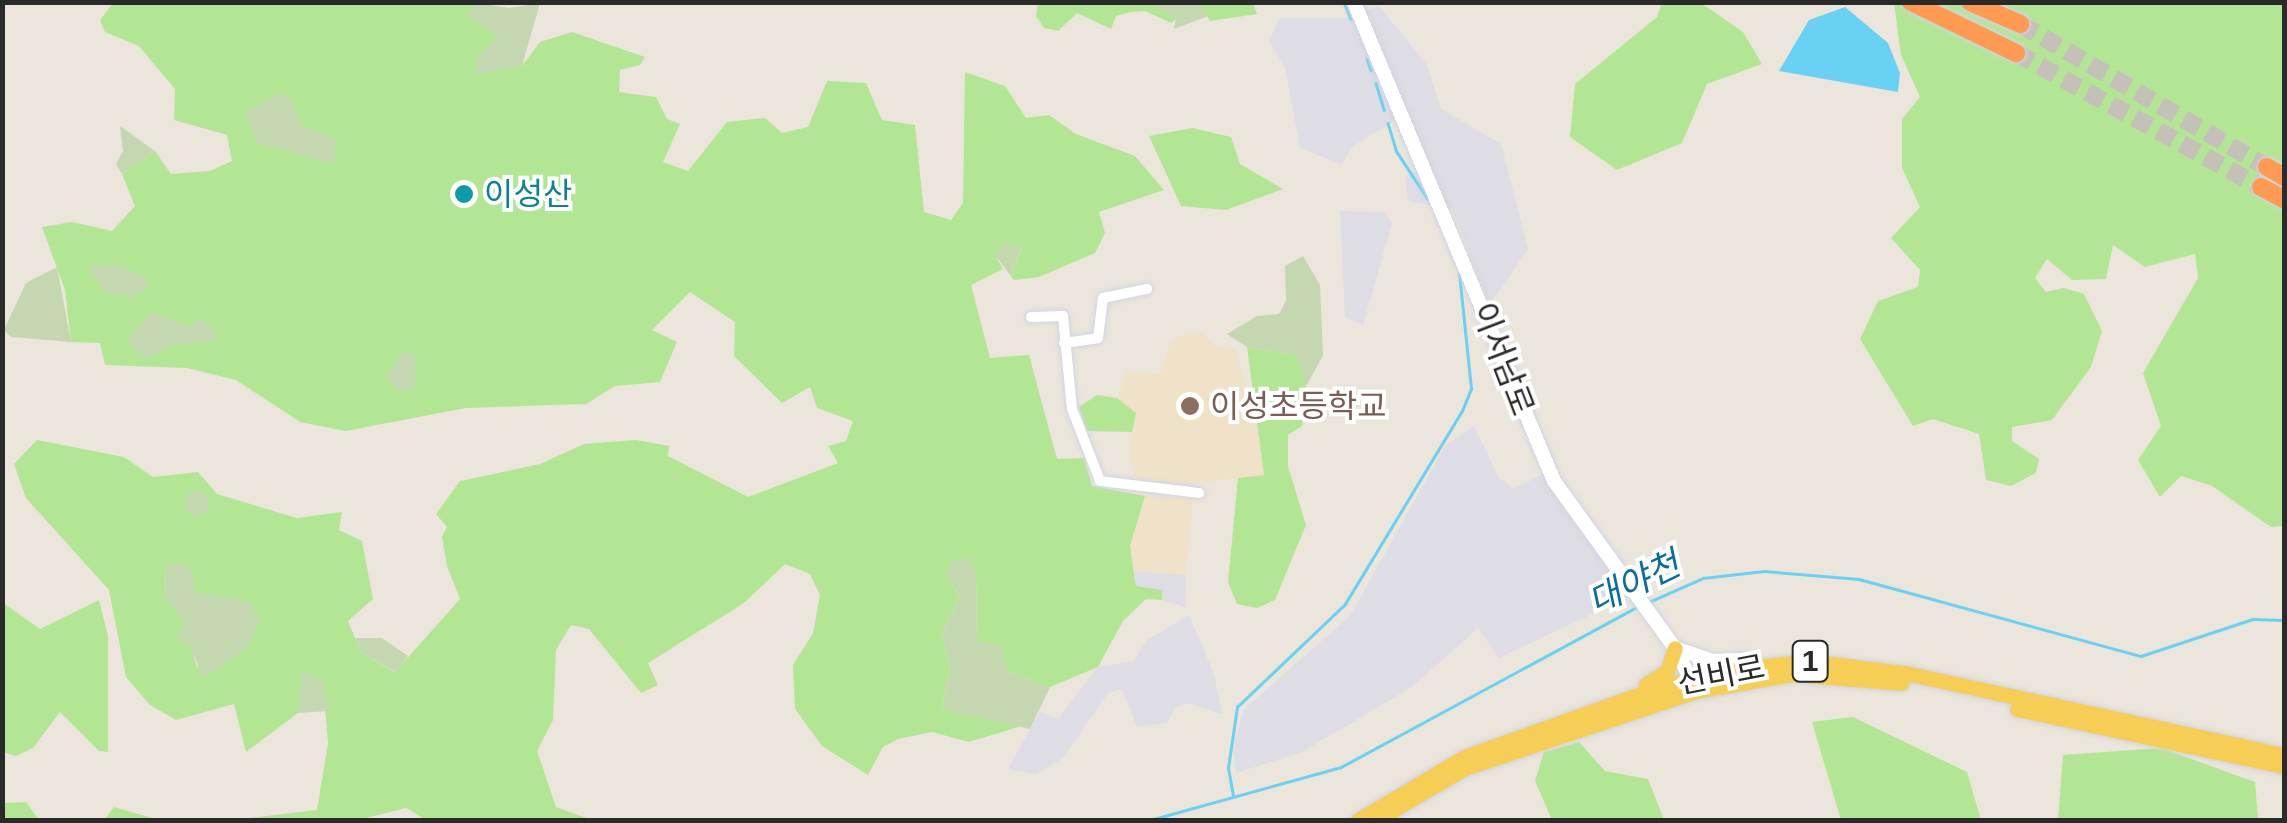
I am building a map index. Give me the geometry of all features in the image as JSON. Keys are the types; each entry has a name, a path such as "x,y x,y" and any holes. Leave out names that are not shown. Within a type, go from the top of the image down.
{"highway":[{"path":"1911,2 2016,53"},
{"path":"1970,2 2020,24"},
{"path":"2267,166 2284,177"},
{"path":"2262,187 2284,199"}],"main road":[{"name":"이서남로","path":"1354,2 1488,315 1524,418 1554,481 1675,648 1694,684"},
{"path":"1646,692 1645,685 1667,671 1675,648 1712,661 1747,660 1750,666"},
{"name":"선비로","path":"1376,820 1465,768 1750,666 1841,662 2284,756"},
{"name":"선비로","path":"1358,820 1464,757 1646,692 1793,674 1844,675 2284,766"}],"street":[{"path":"1064,344 1098,338 1102,298 1147,289"},
{"path":"1031,317 1062,316 1072,408 1100,480 1199,493"}],"shaded area":[{"path":"1379,6 1427,65 1441,109 1501,144 1528,249 1490,305 1452,209 1408,201 1405,176 1420,170 1396,120 1353,146 1342,164 1300,148 1285,67 1269,41 1280,18 1345,18"},
{"path":"1340,211 1384,212 1392,223 1363,325 1345,317"},
{"name":"이성초등학교","path":"1202,332 1213,345 1235,349 1255,413 1264,475 1169,486 1135,481 1129,448 1136,413 1117,398 1127,372 1160,374 1172,338"},
{"path":"1474,426 1499,478 1514,489 1543,474 1630,596 1499,658 1478,628 1412,687 1302,752 1236,773 1233,748 1244,709 1350,616 1446,445"},
{"path":"1145,496 1193,499 1186,575 1135,571 1129,546"},
{"path":"1135,571 1186,575 1185,607 1162,600 1162,590 1136,586"},
{"path":"1189,615 1214,674 1222,714 1187,703 1175,708 1167,723 1137,727 1122,689 1108,693 1063,758 1036,774 1008,769 1040,712 1058,719 1098,667 1134,661 1146,641"}],"green space":[{"path":"1149,2 1177,18 1171,23 1145,11 1131,12 1116,16 1111,29 1077,13 1058,31 1044,28 1036,16 1038,3"},
{"path":"113,3 477,3 467,16 500,36 477,57 522,66 540,42 572,32 645,57 640,65 620,70 619,92 656,97 667,119 680,124 663,162 688,171 727,122 765,118 782,133 808,127 827,81 866,83 882,120 915,125 924,212 951,220 963,203 965,72 1005,86 1026,118 1049,115 1076,134 1135,156 1164,190 1099,212 1105,233 1095,253 1039,277 1014,280 1010,275 1022,249 995,255 1003,269 971,285 990,358 1029,355 1057,459 1084,458 1092,486 1145,496 1130,546 1136,586 1162,590 1162,600 1146,599 1123,621 1098,667 1050,687 1007,672 977,642 976,576 947,575 960,598 942,634 950,669 942,709 1022,726 969,742 932,732 898,739 883,747 868,775 822,746 795,709 793,665 813,633 820,595 810,574 785,564 744,603 648,663 658,685 641,693 589,629 571,625 556,650 553,720 537,751 556,807 592,820 426,820 406,808 358,820 232,820 317,810 328,743 323,683 305,685 298,713 246,752 234,704 176,720 150,705 126,677 109,590 26,498 14,464 37,440 124,457 153,477 198,472 217,494 297,518 342,512 339,530 362,541 373,599 348,621 361,653 395,672 460,599 447,566 442,537 447,527 436,514 460,481 540,464 584,444 636,440 669,446 668,456 748,497 838,463 828,446 846,441 853,421 817,408 810,387 782,403 734,356 735,322 690,292 652,330 677,342 660,382 615,386 586,404 466,408 345,431 300,422 236,380 187,368 105,365 100,343 71,342 65,290 42,227 72,222 112,231 135,206 122,174 155,151 171,174 210,171 232,161 227,135 174,120 175,89 139,46 105,32 100,20","holes":["166,566 194,592 249,602 197,668 185,621 165,598"]},
{"path":"477,3 509,8 540,3 522,66 475,75 477,57 499,36 466,16"},
{"path":"1149,3 1200,3 1208,16 1174,29 1176,18"},
{"path":"1200,3 1253,3 1257,14 1210,21"},
{"path":"1662,3 1701,3 1743,32 1762,64 1707,84 1682,143 1617,170 1570,137 1575,84 1657,17"},
{"path":"1894,3 2284,3 2284,526 2271,527 2212,486 2181,476 2160,497 2138,460 2161,426 2143,373 2198,278 2195,254 2145,267 2113,245 2106,279 2072,280 2047,259 2035,278 2046,292 2064,288 2084,294 2102,331 2091,367 2052,420 2012,427 2012,441 2039,459 2036,473 2011,486 1986,480 1979,434 1933,419 1913,426 1860,339 1878,301 1918,287 1920,270 1891,238 1920,207 1902,168 1902,119 1920,97 1901,55"},
{"path":"282,93 294,103 300,125 336,139 333,163 257,143 244,113"},
{"path":"120,126 155,151 122,174 116,164 123,151"},
{"path":"1192,128 1231,137 1240,164 1283,189 1226,210 1181,206 1149,136"},
{"path":"1005,242 1022,248 1010,275 995,255"},
{"path":"1303,256 1320,285 1323,356 1306,386 1296,355 1247,347 1227,334 1257,316 1279,314 1286,301 1285,266"},
{"path":"88,265 119,265 147,278 147,289 133,297 105,293"},
{"path":"57,267 71,342 11,337 4,330 26,283"},
{"path":"152,312 188,327 200,320 213,327 217,341 170,345 146,359 127,341"},
{"path":"1247,347 1297,355 1306,386 1302,426 1288,435 1288,466 1306,525 1275,600 1257,608 1237,604 1228,582 1238,478 1264,475"},
{"path":"401,353 414,353 416,374 413,389 401,392 386,377"},
{"path":"1097,395 1117,398 1136,413 1132,432 1087,431 1079,407"},
{"path":"197,491 206,494 206,512 197,515 188,512 185,503 188,494"},
{"path":"969,558 976,576 977,642 1001,645 1007,672 1050,687 1030,729 942,709 950,669 942,634 960,598 947,575 951,560"},
{"path":"176,563 192,570 195,592 250,602 259,621 248,647 203,678 191,648 177,636 185,621 165,599 166,565"},
{"path":"99,600 108,636 108,752 99,751 60,712 33,748 16,756 3,752 2,602 40,629"},
{"path":"355,638 382,638 408,656 396,672 361,653"},
{"path":"302,671 323,683 329,711 298,713"},
{"path":"1853,717 1967,772 1981,820 1841,820 1812,722"},
{"path":"1579,742 1605,771 1648,779 1664,820 1552,820 1535,781 1544,752"},
{"path":"2161,748 2255,782 2258,820 2058,820 2063,755"},
{"path":"26,802 39,820 3,820 3,803"},
{"path":"114,807 152,818 161,820 104,820"}],"water":[{"path":"1845,7 1888,43 1900,73 1898,92 1779,71 1809,20"}],"waterway":[{"path":"1344,2 1351,19"},
{"path":"1367,59 1371,70"},
{"path":"1376,83 1384,110"},
{"path":"1388,123 1397,152 1428,199"},
{"path":"1233,796 1228,768 1237,707 1345,604 1462,411 1471,389 1459,273"},
{"name":"대야천","path":"1649,602 1703,578 1764,571 1859,579 2141,656 2253,619 2284,620"},
{"name":"대야천","path":"1150,820 1341,767 1637,607"}],"tunnel":[{"path":"2020,24 2267,167"},
{"path":"2016,53 2261,187"}],"place":[{"name":"이성산","path":"464,194"},
{"name":"이성초등학교","path":"1190,406"}]}
